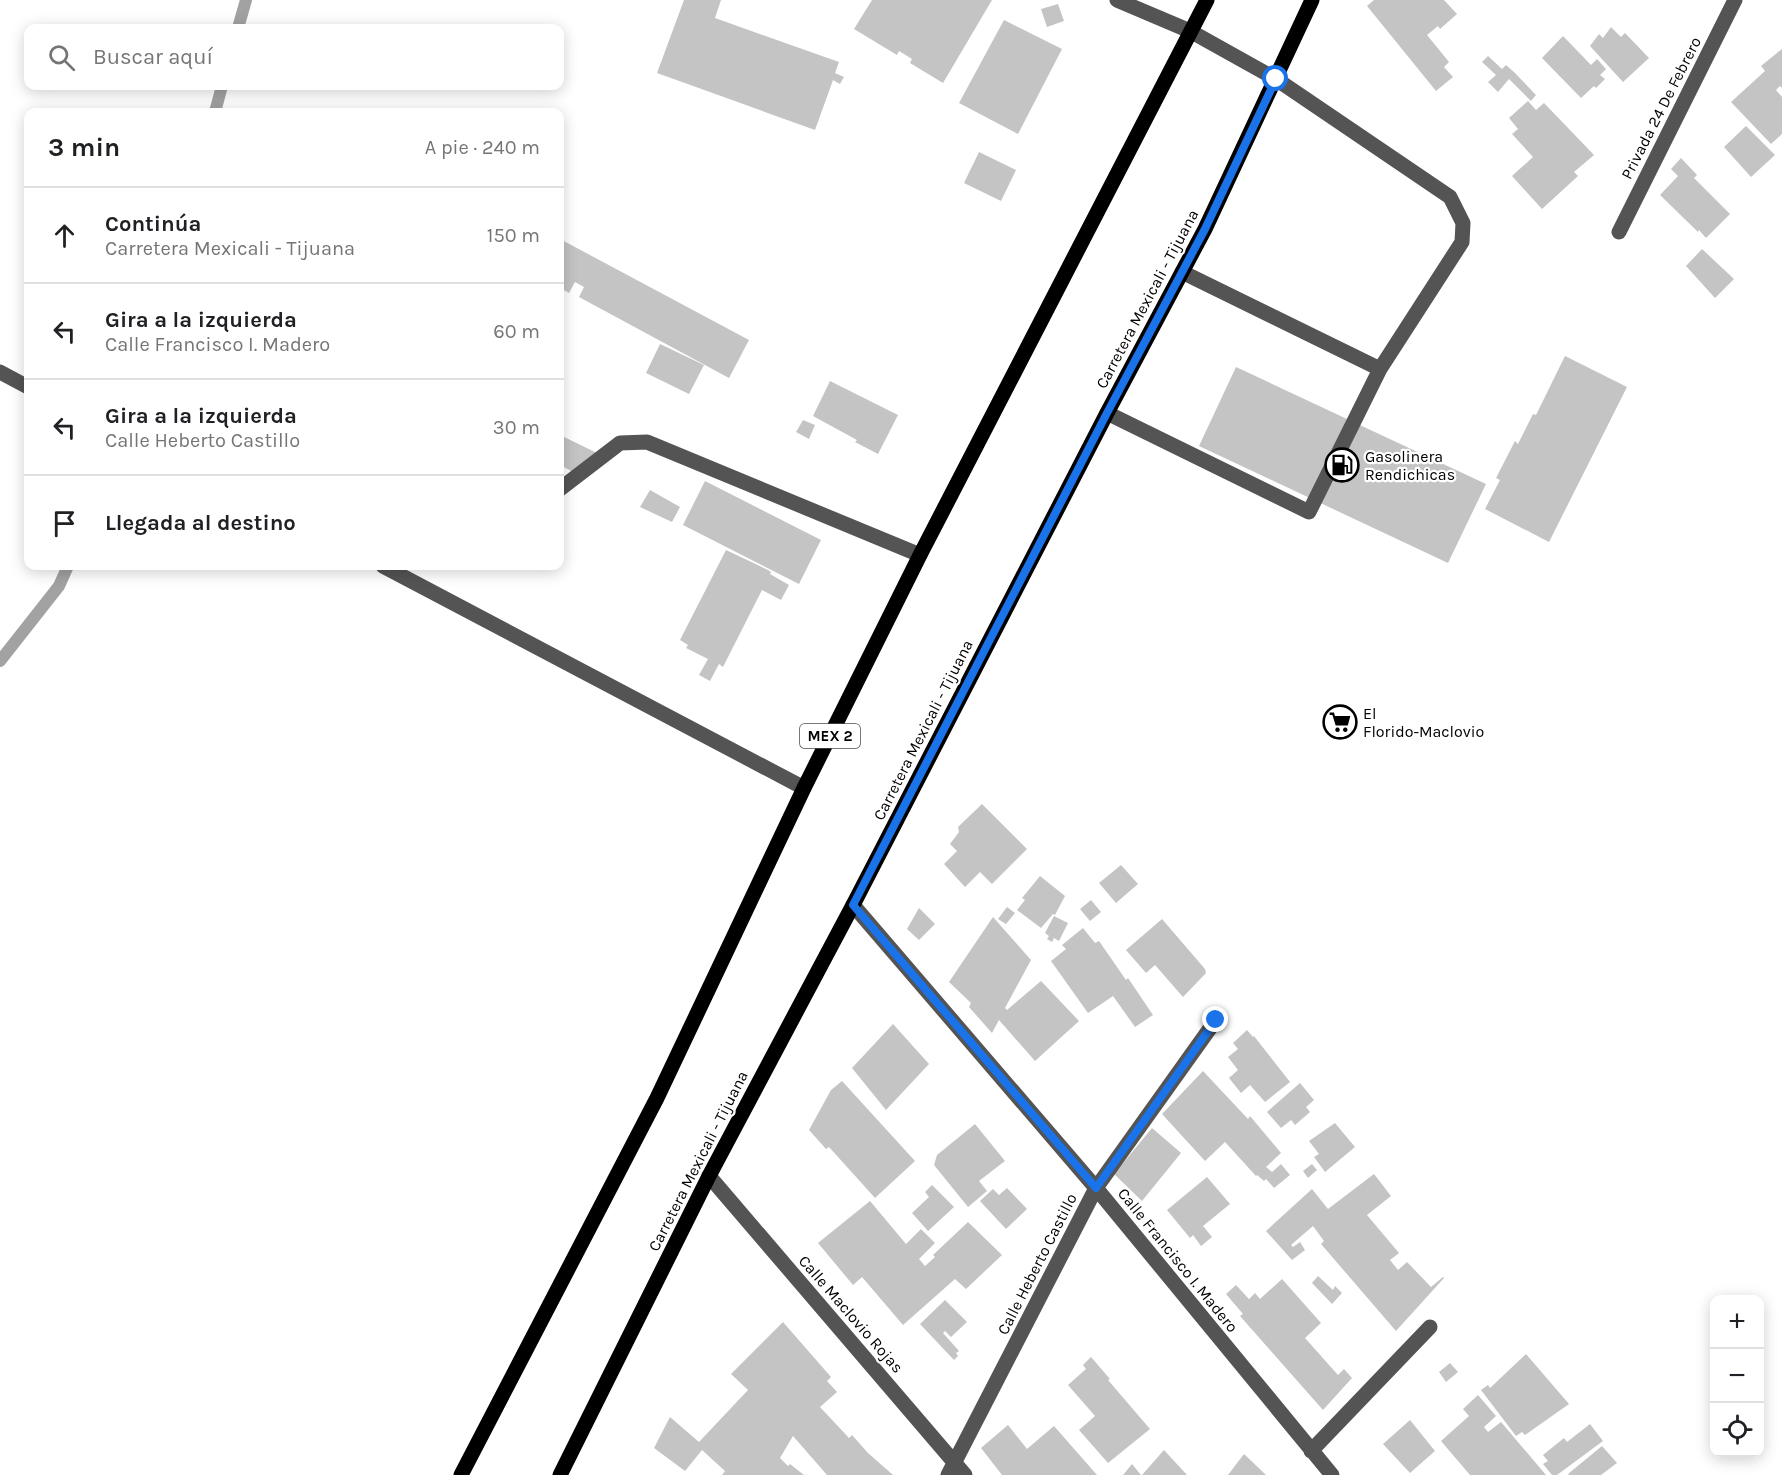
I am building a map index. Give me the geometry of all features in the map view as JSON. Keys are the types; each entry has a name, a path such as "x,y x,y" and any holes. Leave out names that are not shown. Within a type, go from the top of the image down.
{"main road":[{"name":"MEX 2","path":"461,1475 657,1098 804,788 920,555 1207,0"},
{"name":"Carretera Mexicali - Tijuana","path":"560,1475 709,1176 853,905 1107,413 1205,229 1312,0"}],"street":[{"path":"1107,413 1309,512 1380,369 1462,242 1463,223 1450,197 1276,79 1190,31 1117,0"},
{"name":"Privada 24 De Febrero","path":"1619,232 1735,0"},
{"path":"1182,272 1380,369"},
{"path":"0,372 24,385"},
{"path":"564,486 620,443 647,442 920,555"},
{"path":"391,570 804,788"},
{"name":"Calle Francisco I. Madero","path":"853,905 1096,1188 1332,1475"},
{"name":"Calle Heberto Castillo","path":"951,1469 1096,1188 1216,1020"},
{"name":"Calle Maclovio Rojas","path":"709,1176 951,1469 965,1475"},
{"path":"1311,1451 1430,1327"}],"building":[{"path":"684,0 721,0 715,18 839,62 835,73 844,77 840,84 833,80 815,130 657,73"},
{"path":"872,0 992,0 943,83 910,63 912,59 899,51 897,55 854,29"},
{"path":"1374,0 1444,0 1457,14 1440,29 1438,26 1427,35 1449,62 1444,67 1453,77 1436,91 1367,6"},
{"path":"1058,4 1064,21 1047,27 1041,9"},
{"path":"1004,20 1062,49 1018,134 959,103"},
{"path":"1611,27 1621,37 1625,33 1649,58 1623,82 1590,46 1599,34 1603,38"},
{"path":"1563,36 1591,65 1597,59 1606,69 1600,75 1605,79 1581,98 1542,58"},
{"path":"1782,49 1782,88 1780,86 1776,90 1782,97 1782,134 1771,144 1731,102 1765,71 1761,66"},
{"path":"1488,56 1502,69 1506,65 1515,73 1536,95 1531,101 1509,79 1498,92 1488,82 1496,75 1482,62"},
{"path":"1528,101 1536,110 1544,103 1594,155 1574,172 1578,176 1542,209 1512,176 1533,157 1512,134 1518,129 1509,118"},
{"path":"1746,126 1775,155 1751,177 1724,147"},
{"path":"979,152 1016,170 1001,201 964,183"},
{"path":"1681,158 1697,175 1694,178 1730,214 1706,238 1660,195 1678,176 1671,169"},
{"path":"564,241 749,340 729,378 579,297 584,287 575,282 569,293 564,290"},
{"path":"1702,249 1734,279 1715,298 1686,266"},
{"path":"660,344 704,365 689,394 646,373"},
{"path":"1565,356 1627,387 1549,542 1485,509 1500,480 1496,478 1515,441 1518,444 1533,414 1536,415"},
{"name":"Gasolinera Rendichicas","path":"1236,367 1486,484 1448,563 1199,446"},
{"path":"830,381 898,415 878,454 813,416"},
{"path":"803,420 815,425 809,439 796,432"},
{"path":"564,437 597,453 584,478 564,467"},
{"path":"705,481 821,540 799,584 683,525"},
{"path":"650,490 680,507 672,522 640,507"},
{"path":"726,550 768,570 770,574 789,585 781,600 762,590 723,667 719,664 710,681 699,675 708,659 686,648 688,645 680,640"},
{"path":"982,804 1027,849 992,884 980,872 965,887 944,864 957,851 950,844 959,832 958,827"},
{"path":"1121,865 1138,884 1116,903 1099,883"},
{"path":"1040,876 1065,896 1055,915 1053,914 1041,928 1017,910 1025,900 1022,898"},
{"path":"1091,900 1101,912 1090,921 1080,909"},
{"path":"1007,907 1015,913 1006,924 998,919"},
{"path":"919,908 935,924 919,940 907,929"},
{"path":"1054,916 1068,923 1059,941 1054,938 1052,942 1047,939 1049,936 1045,933"},
{"path":"993,917 1031,960 1005,1008 1007,1010 1041,981 1079,1021 1035,1061 999,1020 992,1033 969,1007 971,1003 949,982"},
{"path":"1162,919 1205,969 1206,973 1183,997 1155,965 1146,973 1126,950"},
{"path":"1083,928 1095,943 1099,941 1153,1015 1135,1027 1113,996 1088,1013 1051,961 1066,949 1062,945"},
{"path":"893,1024 929,1064 886,1110 852,1068"},
{"path":"1247,1030 1290,1082 1265,1102 1250,1085 1241,1093 1229,1078 1238,1070 1228,1057 1238,1049 1233,1043"},
{"path":"1203,1071 1248,1119 1250,1116 1281,1153 1266,1167 1272,1172 1281,1164 1290,1175 1274,1188 1266,1179 1264,1181 1256,1176 1225,1142 1205,1161 1162,1114"},
{"path":"842,1081 915,1161 875,1198 829,1147 826,1149 809,1130 831,1090"},
{"path":"1300,1083 1314,1100 1306,1107 1310,1112 1295,1125 1291,1120 1281,1128 1267,1112"},
{"path":"1335,1123 1355,1147 1325,1172 1314,1157 1319,1154 1309,1141"},
{"path":"975,1124 1005,1161 979,1181 987,1191 968,1207 934,1165 937,1155"},
{"path":"1152,1128 1181,1153 1142,1201 1114,1174"},
{"path":"1312,1164 1317,1170 1308,1178 1303,1171"},
{"path":"1374,1174 1391,1196 1367,1215 1399,1253 1390,1260 1398,1270 1407,1262 1431,1287 1444,1278 1396,1331 1321,1244 1324,1241 1313,1226 1291,1245 1293,1247 1300,1242 1305,1250 1292,1260 1266,1231 1312,1189 1328,1209"},
{"path":"1207,1177 1230,1204 1203,1226 1212,1237 1201,1246 1193,1235 1190,1238 1167,1210"},
{"path":"932,1185 954,1207 928,1231 912,1213 929,1197 925,1192"},
{"path":"1007,1188 1027,1209 1006,1229 980,1201 993,1189 999,1195"},
{"path":"870,1201 906,1244 921,1229 935,1243 919,1259 925,1266 935,1257 933,1255 968,1222 1002,1255 966,1289 955,1279 903,1325 862,1277 853,1285 818,1243"},
{"path":"1318,1276 1333,1290 1335,1286 1342,1293 1332,1304 1312,1283"},
{"path":"1282,1279 1321,1323 1305,1338 1338,1375 1344,1369 1352,1378 1323,1410 1240,1316 1243,1314 1226,1294 1236,1285 1249,1299 1255,1293 1260,1299"},
{"path":"945,1300 967,1322 951,1337 945,1331 943,1333 959,1351 954,1360 920,1324"},
{"path":"783,1322 831,1377 827,1381 837,1392 820,1407 849,1438 852,1435 893,1475 827,1475 793,1436 780,1458 788,1466 790,1464 804,1475 722,1475 725,1471 702,1450 685,1471 654,1448 670,1417 699,1442 748,1390 731,1374"},
{"path":"1526,1354 1569,1404 1525,1435 1522,1432 1516,1436 1481,1390 1488,1385 1490,1388"},
{"path":"1091,1357 1150,1429 1108,1463 1079,1430 1095,1416 1068,1385 1086,1369 1083,1365"},
{"path":"1450,1363 1458,1372 1446,1382 1439,1372"},
{"path":"1478,1395 1496,1416 1484,1427 1488,1432 1501,1422 1546,1475 1470,1475 1441,1441 1469,1416 1463,1409"},
{"path":"1410,1420 1435,1451 1410,1473 1383,1444"},
{"path":"1590,1424 1603,1441 1557,1475 1552,1475 1543,1464 1548,1461 1543,1455 1564,1438 1567,1442"},
{"path":"1008,1425 1027,1449 1054,1426 1097,1475 1002,1475 981,1448"},
{"path":"1602,1446 1617,1463 1601,1475 1568,1474"},
{"path":"1164,1450 1187,1475 1142,1475"},
{"path":"1244,1454 1266,1475 1228,1475"},
{"path":"1132,1464 1141,1475 1123,1475"}],"waterway":[{"path":"239,24 246,0"},
{"path":"216,108 221,90"},
{"path":"0,661 59,586 66,570"}],"place":[{"name":"Gasolinera Rendichicas","path":"1342,465"},
{"name":"El Florido-Maclovio","path":"1340,722"}],"route":[{"path":"1216,1020 1096,1188 853,905 1107,413 1205,229 1276,79"}]}
